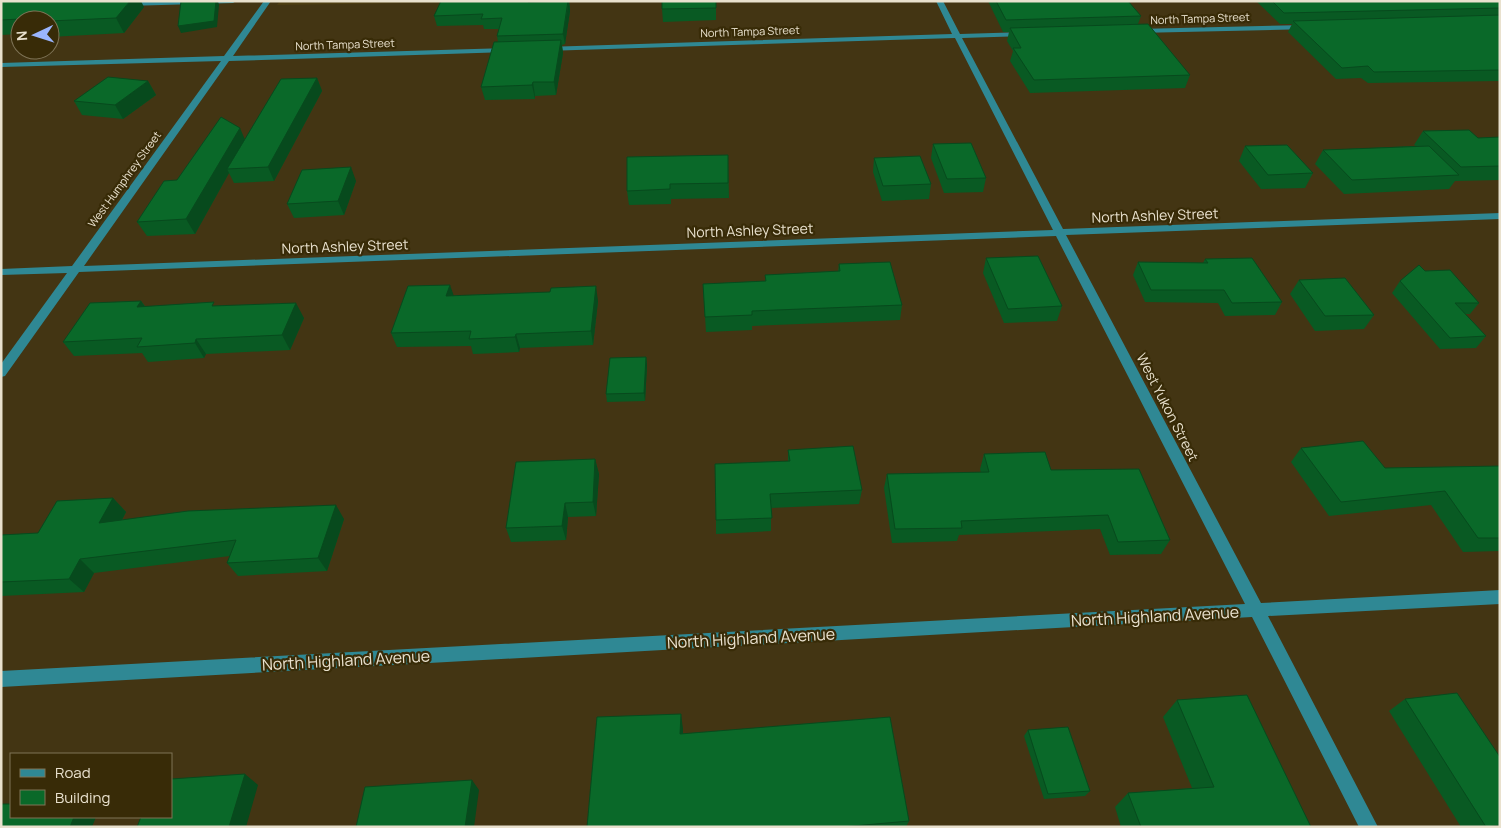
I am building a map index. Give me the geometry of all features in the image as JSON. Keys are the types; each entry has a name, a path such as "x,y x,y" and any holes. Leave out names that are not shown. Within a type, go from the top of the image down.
{"street":[{"path":"122,4 233,1"},
{"name":"West Humphrey Street","path":"1,373 268,1"},
{"name":"West Yukon Street","path":"939,1 1369,827"},
{"name":"North Tampa Street","path":"1125,32 1312,27"},
{"name":"North Tampa Street","path":"532,49 1036,34"},
{"name":"North Tampa Street","path":"1,65 512,50"},
{"name":"North Ashley Street","path":"1,272 1500,216"},
{"name":"North Highland Avenue","path":"1,679 1500,597"}],"shaded area":[{"path":"280,1 549,1 277,5"}],"building":[{"path":"1,1 130,1 116,18 60,21 60,10 10,10 10,20 1,20"},
{"path":"181,1 216,1 214,21 178,26"},
{"path":"441,1 568,1 563,34 497,36 502,18 481,19 483,14 434,16"},
{"path":"662,1 716,1 716,8 662,9"},
{"path":"996,1 1128,1 1141,16 1006,20"},
{"path":"1272,1 1500,1 1500,8 1284,13"},
{"path":"1500,15 1500,70 1374,72 1368,66 1342,68 1293,21"},
{"path":"1148,24 1190,75 1034,80 1013,48 1021,48 1010,28"},
{"path":"561,40 554,82 481,87 494,42"},
{"path":"108,77 148,81 115,105 74,101"},
{"path":"317,78 268,167 227,169 281,79"},
{"path":"221,117 240,128 186,219 137,222 164,181 177,180"},
{"path":"1469,130 1478,138 1500,137 1500,166 1461,167 1423,131"},
{"path":"971,143 986,178 947,179 933,144"},
{"path":"1287,145 1313,173 1268,175 1245,146"},
{"path":"1429,146 1459,175 1352,180 1323,150"},
{"path":"728,155 728,183 670,184 670,189 627,191 627,157"},
{"path":"920,156 931,184 883,186 874,158"},
{"path":"351,167 338,201 287,204 302,170"},
{"path":"1038,256 1062,306 1008,309 986,258"},
{"path":"1252,258 1282,302 1232,303 1224,290 1151,290 1138,262 1208,263 1205,259"},
{"path":"890,262 902,305 752,311 752,315 705,317 703,284 766,281 765,275 840,271 839,264"},
{"path":"1419,265 1425,271 1450,270 1479,303 1455,303 1486,336 1450,338 1400,281"},
{"path":"1345,278 1374,315 1325,316 1299,280"},
{"path":"450,285 446,296 550,292 551,288 596,286 591,331 516,334 515,337 469,339 471,331 391,333 408,286"},
{"path":"141,301 137,307 214,302 212,306 296,303 282,335 196,339 195,343 137,347 142,338 63,342 90,303"},
{"path":"646,357 644,393 606,394 610,358"},
{"path":"1363,441 1385,468 1500,466 1500,538 1478,538 1445,491 1341,502 1301,448"},
{"path":"853,446 862,490 770,494 772,518 716,520 715,464 790,461 788,450"},
{"path":"1045,452 1051,470 1139,469 1170,540 1118,542 1108,515 961,521 962,528 895,529 887,474 989,472 984,454"},
{"path":"595,459 593,502 565,503 562,526 506,528 516,462"},
{"path":"113,498 99,523 188,511 336,505 318,558 227,563 236,540 80,559 69,579 1,582 1,535 38,533 57,501"},
{"path":"1457,693 1500,757 1500,825 1486,827 1405,699"},
{"path":"1247,695 1311,827 1141,827 1128,793 1214,787 1177,700"},
{"path":"681,714 680,734 890,717 909,821 842,827 587,827 597,717"},
{"path":"1068,727 1090,791 1048,794 1028,730"},
{"path":"245,774 229,827 137,827 141,818 172,818 172,779"},
{"path":"472,780 465,827 356,827 365,787"},
{"path":"1,804 10,804 10,818 74,818 70,827 1,827"}]}
